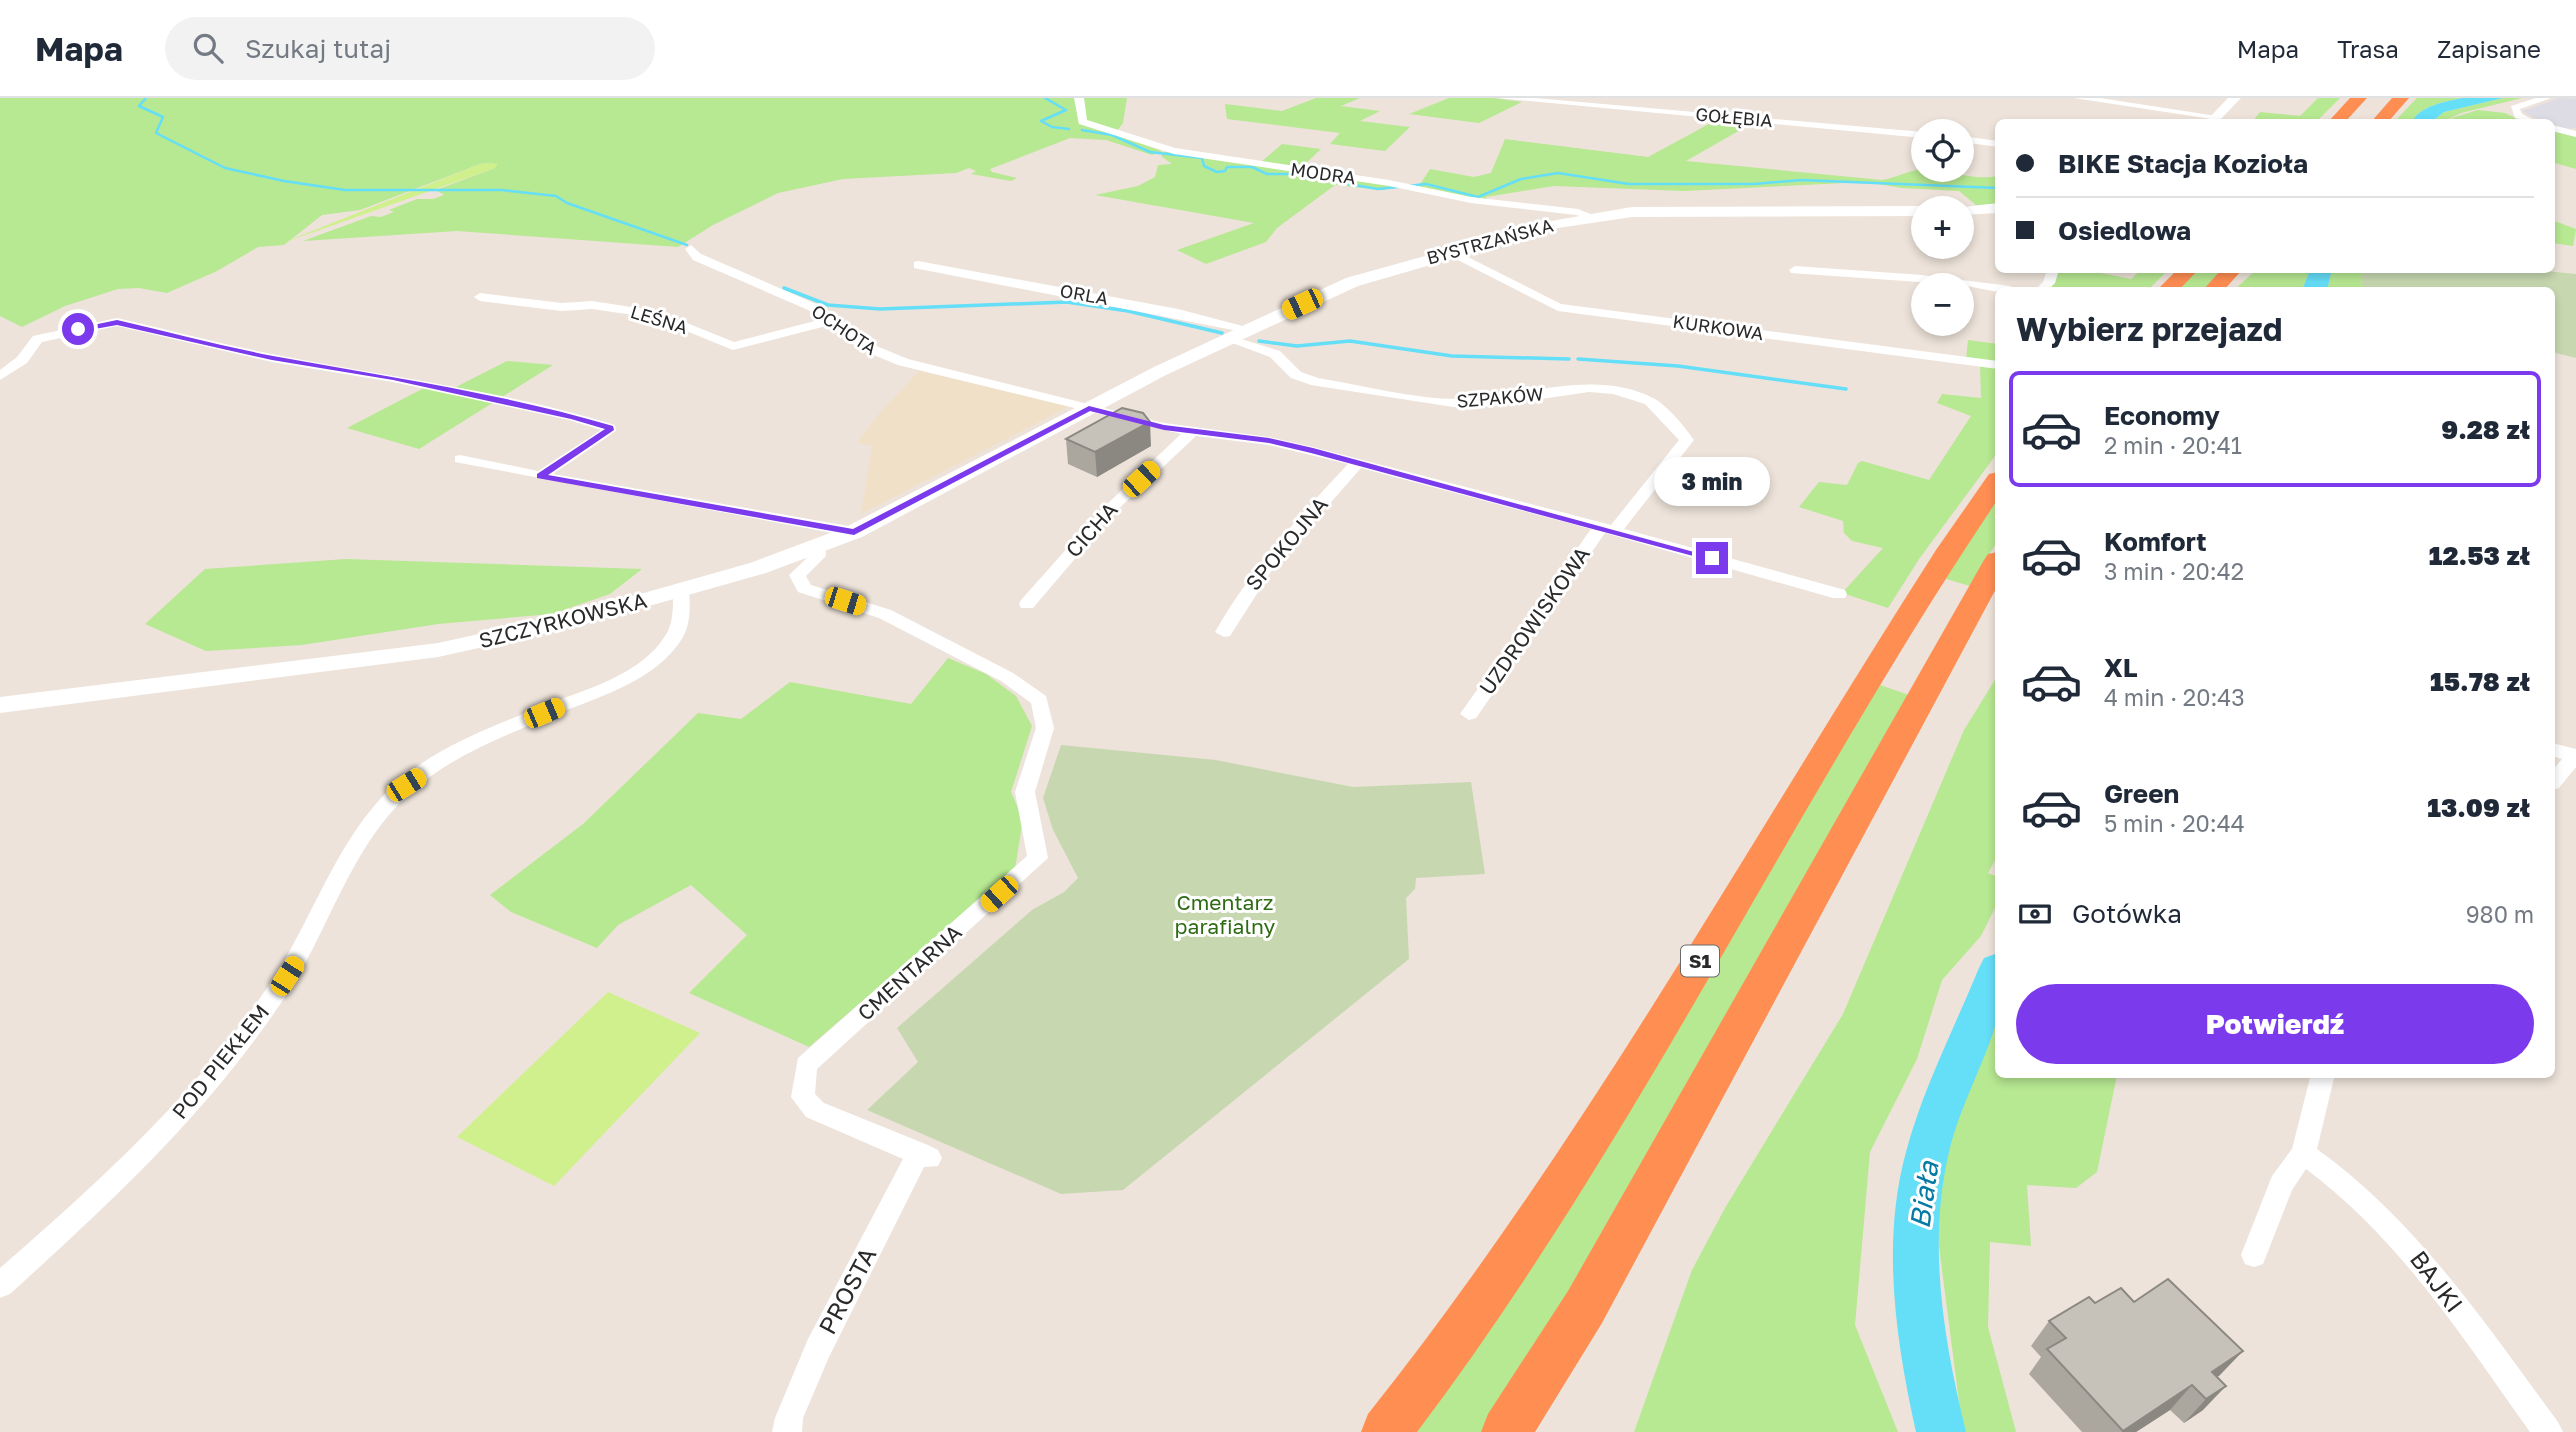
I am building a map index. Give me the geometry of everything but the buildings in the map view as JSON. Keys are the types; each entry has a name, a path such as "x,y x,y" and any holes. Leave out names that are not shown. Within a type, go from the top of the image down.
{"highway":[{"path":"2339,119 2359,98"},
{"path":"2362,119 2381,98"},
{"path":"2382,119 2401,98"},
{"path":"2170,287 2185,273"},
{"path":"2216,287 2229,273"},
{"name":"S1","path":"1386,1432 1458,1339 1584,1150 1904,624 1995,485"},
{"path":"1506,1432 1585,1307 1995,565"}],"main road":[{"path":"2216,119 2235,98"},
{"path":"1974,210 1995,209"},
{"name":"BYSTRZAŃSKA","path":"1089,408 1248,329 1352,282 1450,252 1591,217 1632,212 1911,211"},
{"name":"SZCZYRKOWSKA","path":"0,705 438,650 534,630 681,590 817,547 854,532 1089,408"}],"street":[{"name":"MODRA","path":"1079,98 1082,122 1158,148 1395,185 1471,200 1578,212 1591,217"},
{"name":"GOŁĘBIA","path":"1503,98 1911,134"},
{"path":"2079,98 2209,119"},
{"path":"2526,119 2518,116 2514,108 2546,98"},
{"path":"2555,129 2576,134"},
{"path":"1974,141 1995,144"},
{"name":"OCHOTA","path":"691,249 697,257 777,290 834,320 856,341 890,358 1089,408 1192,431 1269,441 1358,463 1839,594"},
{"name":"KURKOWA","path":"1450,252 1558,307 1995,365"},
{"name":"ORLA","path":"918,265 1178,313 1248,329"},
{"path":"1796,270 1922,279 1995,288"},
{"name":"LEŚNA","path":"480,297 562,307 592,305 657,315 733,346 834,320"},
{"path":"0,376 22,360 38,339 117,322 272,358 393,378 572,416 610,428 540,476"},
{"name":"SZPAKÓW","path":"1228,339 1275,354 1296,374 1316,382 1453,403 1494,402 1589,388 1642,398 1657,407 1686,440 1662,471"},
{"name":"CICHA","path":"1027,604 1108,511 1192,431"},
{"path":"460,459 540,476 854,532"},
{"name":"SPOKOJNA","path":"1224,632 1250,585 1286,538 1358,463"},
{"name":"UZDROWISKOWA","path":"1469,714 1608,529 1662,471"},
{"name":"CMENTARNA","path":"817,547 818,556 797,575 804,588 885,614 1007,677 1040,700 1045,728 1025,792 1038,858 806,1065 803,1097 815,1110 924,1156"},
{"name":"POD PIEKŁEM","path":"0,1285 116,1182 193,1100 298,960 355,843 386,804 406,785 472,746 647,664 674,638 681,614 681,590"},
{"path":"2555,750 2576,756 2555,780"},
{"path":"2254,1255 2281,1184 2303,1153 2322,1078"},
{"name":"BAJKI","path":"2303,1153 2351,1187 2392,1226 2548,1432"},
{"name":"PROSTA","path":"787,1432 789,1418 818,1349 924,1156"}],"shaded area":[{"path":"2560,98 2576,99 2576,128 2555,126 2555,119 2537,119 2522,111"},
{"path":"919,371 1070,406 861,514 872,446 857,442"}],"green space":[{"path":"0,98 1076,98 1078,122 1162,151 1152,155 1106,140 1070,138 990,169 992,172 1017,178 1011,181 971,174 976,171 969,168 956,173 843,179 778,193 713,225 678,247 457,231 303,241 371,216 381,217 394,212 389,210 417,199 433,199 444,195 436,190 495,168 491,163 480,164 360,210 322,215 284,245 258,247 217,271 167,293 139,288 118,289 65,306 22,327 0,316"},
{"path":"1081,98 1127,98 1123,123 1116,132 1086,123"},
{"path":"1316,98 1360,98 1341,106 1380,111 1360,121 1410,127 1385,151 1330,144 1340,133 1227,119 1225,104 1282,111"},
{"path":"1449,98 1494,98 1522,102 1479,123 1409,114"},
{"path":"2318,98 2340,98 2319,119 2254,119 2260,112 2300,116"},
{"path":"2417,98 2463,98 2427,108 2414,119 2397,119"},
{"path":"2503,98 2522,98 2461,113 2449,119 2435,119 2444,112"},
{"path":"2478,110 2505,113 2518,119 2451,119"},
{"path":"1720,118 1756,121 1686,161 1882,180 1911,171 1911,182 1974,182 1974,176 1995,176 1995,204 1976,205 1974,196 1965,196 1959,191 1902,188 1865,182 1684,191 1554,186 1486,197 1487,201 1417,189 1430,169 1474,177 1491,173 1505,139 1648,157"},
{"path":"2555,131 2576,137 2576,169 2555,163"},
{"path":"1282,144 1321,149 1300,169 1260,163"},
{"path":"1165,152 1400,187 1382,190 1335,185 1277,228 1266,242 1206,264 1177,250 1254,223 1095,195 1138,186 1155,177 1158,165 1172,164 1161,156"},
{"path":"480,164 498,164 495,168 277,245"},
{"path":"2555,221 2576,229 2573,246 2555,243"},
{"path":"2055,273 2101,273 2131,279 2138,273 2165,273 2151,287 2048,287"},
{"path":"2194,273 2219,273 2206,287 2181,287"},
{"path":"2253,273 2309,273 2303,287 2237,287"},
{"path":"2331,273 2363,273 2361,287 2328,287"},
{"path":"2363,273 2576,274 2576,358 2555,353 2555,287 2361,287"},
{"path":"1968,340 1995,344 1995,364 1966,360"},
{"path":"507,361 553,365 419,449 347,428 424,388 454,388"},
{"path":"1980,364 1995,366 1995,456 1919,559 1888,608 1842,593 1883,548 1852,541 1844,533 1843,521 1799,507 1819,482 1847,485 1858,463 1862,461 1929,480 1971,416 1937,403 1942,394 1981,398"},
{"path":"1995,500 1995,545 1970,586 1943,578"},
{"path":"346,559 642,569 610,594 552,614 438,624 302,645 206,651 145,624 205,569"},
{"path":"948,658 986,674 1016,696 1032,726 1011,792 1023,819 1015,869 809,1047 689,993 747,935 691,885 618,925 597,948 511,912 490,895 583,824 698,713 741,719 790,682 911,704"},
{"path":"1995,680 1995,860 1988,873 1995,876 1995,908 1981,936 1942,980 1917,1059 1870,1152 1855,1325 1898,1432 1634,1432 1692,1270 1725,1208 1843,1014 1964,730"},
{"path":"1880,685 1909,695 1670,1121 1514,1384 1481,1432 1409,1432"},
{"name":"Cmentarz parafialny","path":"1061,745 1216,760 1353,787 1471,782 1485,874 1416,878 1415,889 1406,898 1409,959 1123,1190 1061,1194 867,1110 918,1062 897,1028 1032,910 1064,892 1078,878 1053,830 1043,798"},
{"path":"608,992 700,1033 554,1186 457,1137"},
{"path":"1995,1008 1995,1078 2116,1078 2097,1172 2076,1188 2027,1185 2031,1246 1990,1242 1988,1327 2016,1432 1963,1432 1938,1239 1939,1171 1959,1102"}],"water":[{"path":"2463,98 2503,98 2444,112 2435,119 2414,119 2427,108"},
{"path":"2309,273 2331,273 2328,287 2303,287"}],"waterway":[{"path":"146,98 139,106 163,117 156,133 225,168 284,181 345,190 502,190 556,196 567,203 687,245"},
{"path":"1045,98 1066,110 1041,121 1052,127 1069,129"},
{"path":"1082,130 1112,135 1150,152 1202,158 1204,166 1217,172 1225,171 1227,167 1252,167 1267,174 1314,174 1336,182 1378,189 1426,184 1478,197 1521,179 1558,173 1629,184 1754,184 1801,180 1995,188"},
{"path":"784,288 828,305 880,309 1067,302 1128,311 1222,333"},
{"path":"1259,341 1297,346 1350,341 1452,356 1569,359"},
{"path":"1578,359 1678,366 1846,389"},
{"name":"Biała","path":"1941,1432 1928,1370 1919,1306 1918,1209 1927,1153 1935,1127 1995,975"}],"route":[{"path":"78,329 117,322 272,358 393,378 572,416 610,428 540,476 854,532 1089,408 1164,427 1269,441 1313,451 1490,496 1712,558"}]}
